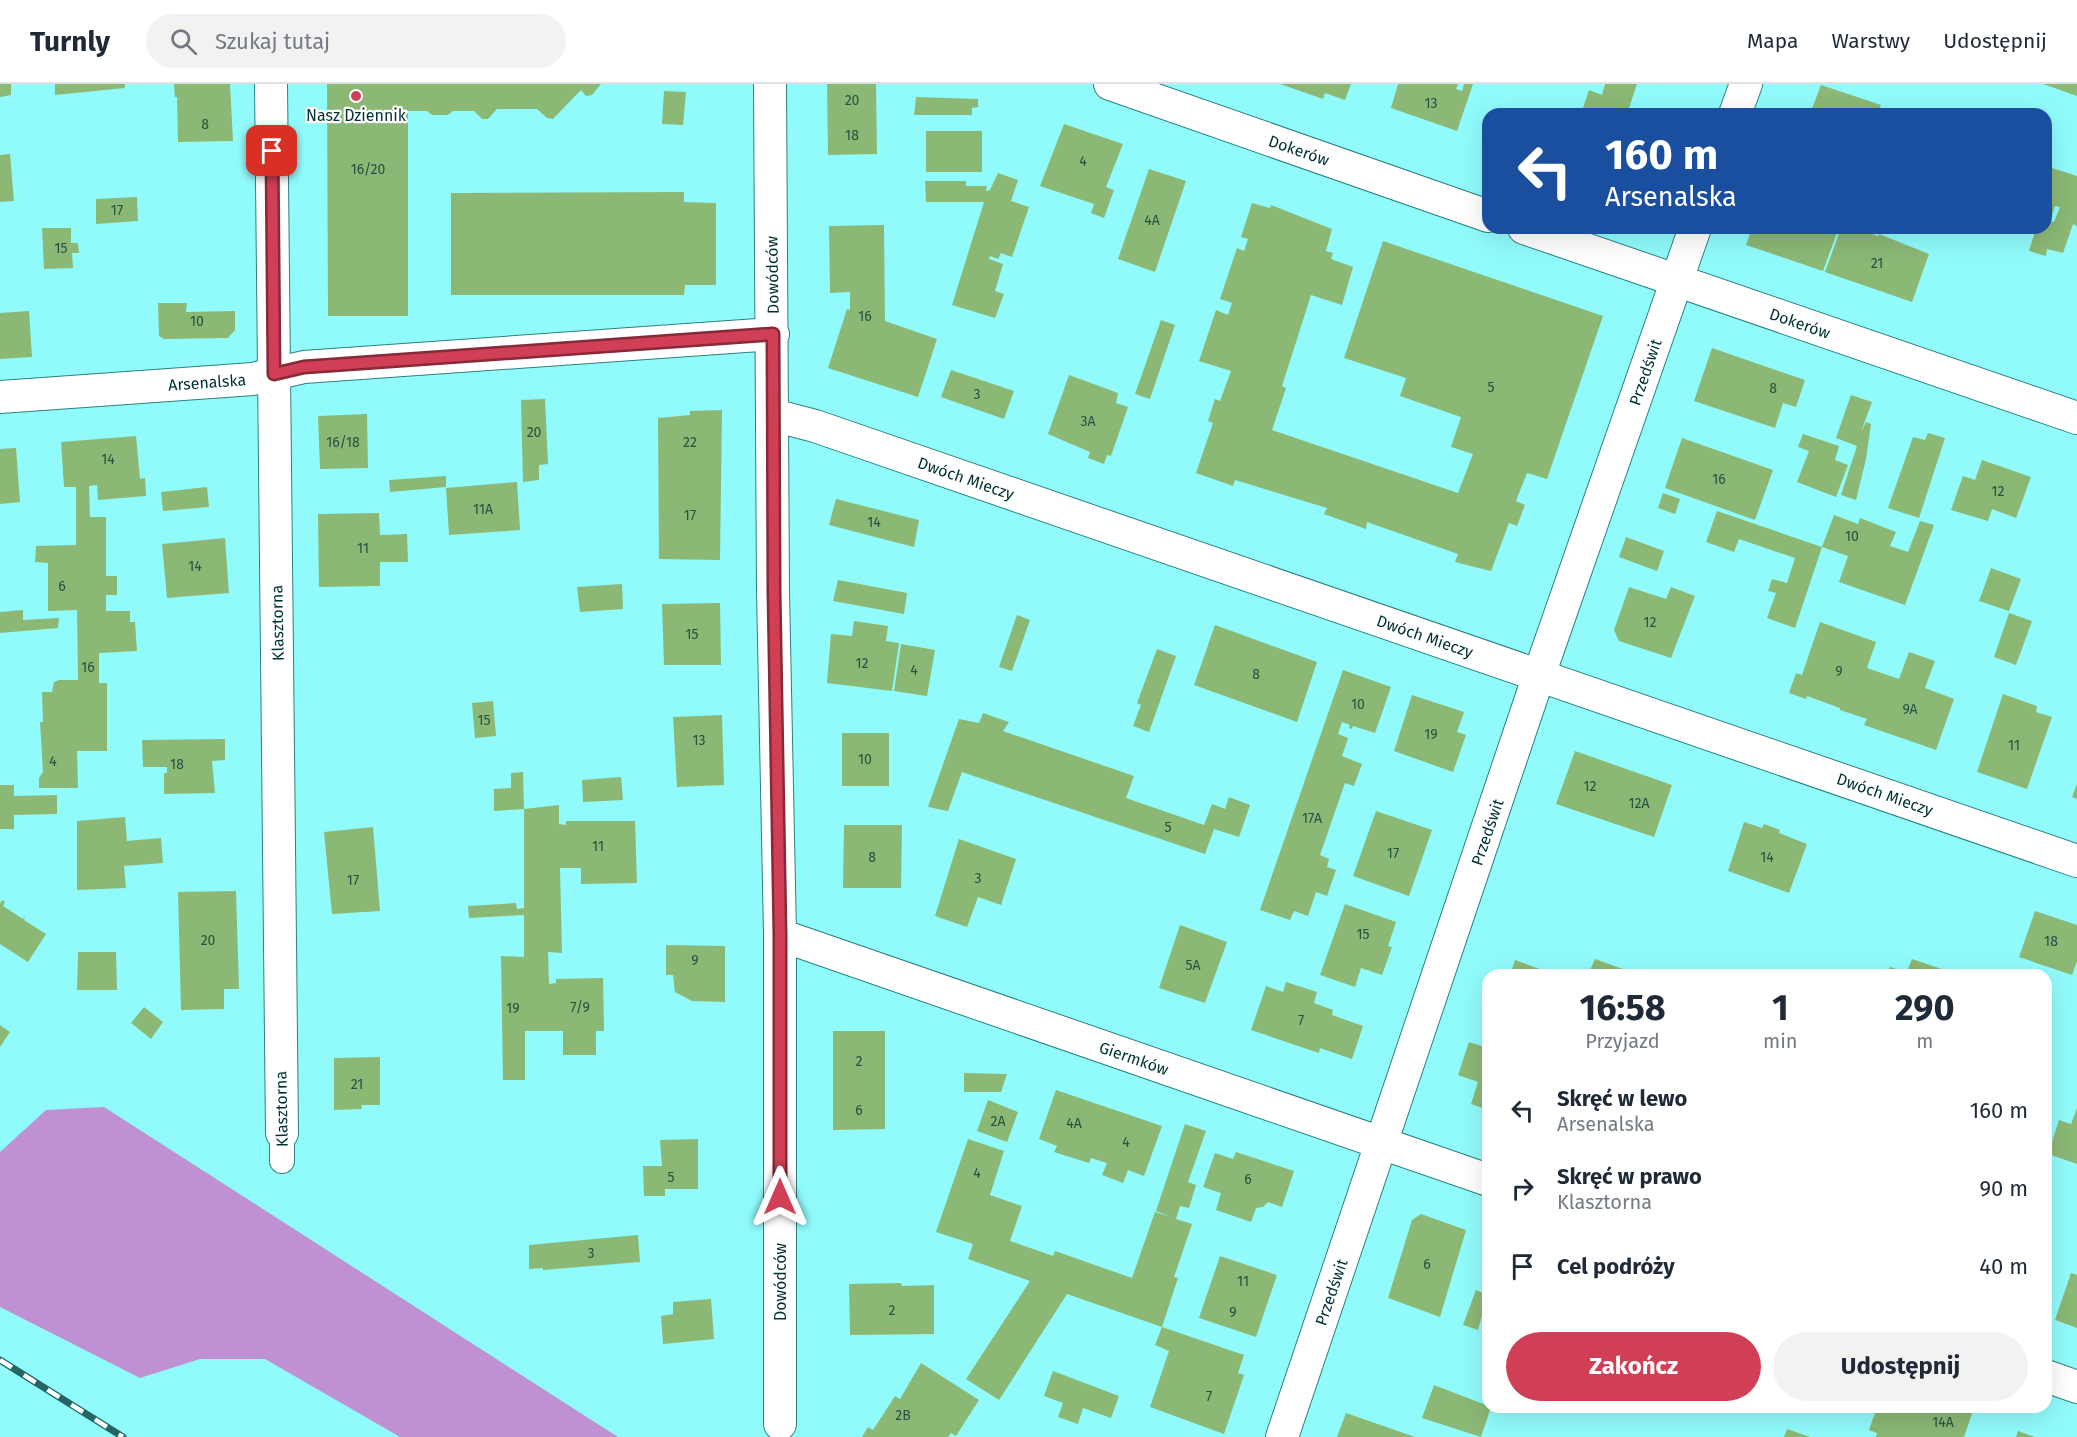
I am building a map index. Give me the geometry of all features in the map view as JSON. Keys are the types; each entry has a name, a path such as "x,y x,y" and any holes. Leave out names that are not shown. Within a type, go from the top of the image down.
{"street":[{"name":"Klasztorna","path":"271,84 282,1147"},
{"name":"Dowódców","path":"770,84 780,935 780,1430"},
{"name":"Dokerów","path":"1110,84 1482,214"},
{"path":"1737,108 1746,84"},
{"name":"Dokerów","path":"1541,234 2077,418"},
{"name":"Przedświt","path":"1282,1437 1539,675 1693,234"},
{"name":"Arsenalska","path":"0,396 254,379 304,367 773,334"},
{"name":"Dwóch Mieczy","path":"773,415 815,426 2077,861"},
{"name":"Giermków","path":"780,935 1482,1178"},
{"path":"2052,1378 2077,1387"}],"shaded area":[{"path":"104,1107 618,1437 400,1437 265,1359 200,1359 140,1378 0,1307 0,1152 46,1110"}],"building":[{"path":"0,84 11,84 11,95 0,97"},
{"path":"55,84 125,84 125,88 55,95"},
{"path":"174,84 230,84 233,141 178,142 177,97 175,97"},
{"path":"327,84 601,84 592,95 586,96 581,90 553,119 547,118 537,109 497,109 488,119 482,119 474,111 453,111 448,115 432,115 427,111 408,111 408,316 328,316"},
{"path":"827,84 876,84 877,154 828,155"},
{"path":"1280,84 1351,84 1345,100 1325,93 1323,99"},
{"path":"1398,84 1458,84 1456,89 1462,91 1464,84 1473,84 1457,131 1391,108"},
{"path":"1605,84 1637,84 1629,108 1583,108 1589,90 1602,95"},
{"path":"2043,84 2077,84 2077,96"},
{"path":"1821,85 1881,105 1880,108 1812,108"},
{"path":"664,91 686,92 683,125 662,124"},
{"path":"916,97 978,99 978,107 972,108 972,115 914,115"},
{"path":"1064,124 1123,144 1106,187 1114,190 1104,218 1091,213 1094,204 1040,186"},
{"path":"926,131 982,131 982,172 926,172"},
{"path":"10,154 14,201 0,202 0,155"},
{"path":"2052,168 2077,176 2077,226 2073,224 2063,253 2047,249 2046,256 2029,251 2034,234 2052,234 2052,222 2054,222 2060,207 2055,206 2052,215"},
{"path":"1149,169 1186,181 1155,272 1118,259"},
{"path":"998,173 1018,180 1011,201 1029,207 1012,257 1001,253 998,259 990,256 989,259 1003,264 995,291 1004,294 995,318 952,305 984,202 926,202 925,181 966,181 966,186 987,186 986,191 990,190"},
{"path":"684,192 684,202 716,203 716,285 685,285 684,295 451,295 451,193"},
{"path":"137,197 138,221 96,224 96,199"},
{"path":"1252,203 1270,208 1271,205 1332,229 1326,251 1333,253 1331,259 1353,267 1342,305 1311,295 1282,386 1286,388 1272,430 1458,493 1473,454 1451,447 1461,417 1400,396 1406,378 1344,358 1383,241 1603,316 1547,479 1527,473 1516,501 1525,505 1517,526 1509,523 1491,571 1455,562 1458,554 1367,522 1366,529 1324,514 1327,508 1235,480 1233,486 1196,473 1213,423 1208,421 1215,399 1220,401 1231,371 1199,361 1216,310 1228,315 1232,303 1220,299 1237,248 1244,251 1248,239 1241,237"},
{"path":"884,225 885,321 937,339 918,397 828,368 847,309 850,310 850,292 830,293 829,226"},
{"path":"42,228 71,228 71,243 78,243 79,253 72,253 73,268 44,269"},
{"path":"1750,234 1837,234 1823,271 1746,245"},
{"path":"1839,234 1878,236 1879,234 1929,254 1912,302 1825,272"},
{"path":"158,303 187,303 186,312 235,311 235,330 228,338 164,339 159,336"},
{"path":"29,311 32,357 0,359 0,313"},
{"path":"1161,320 1175,325 1150,399 1135,394"},
{"path":"1712,348 1805,380 1796,407 1783,403 1775,428 1694,401"},
{"path":"951,370 1014,391 1004,419 941,397"},
{"path":"1069,375 1118,393 1116,403 1128,407 1111,456 1107,455 1104,464 1088,458 1090,452 1048,434"},
{"path":"1851,395 1872,402 1861,432 1866,422 1871,424 1866,459 1856,500 1841,495 1857,446 1836,438"},
{"path":"545,399 548,464 539,465 539,480 523,482 521,400"},
{"path":"722,410 720,560 659,559 658,418 690,415 690,411"},
{"path":"367,414 368,468 320,469 318,416"},
{"path":"1928,433 1945,438 1919,518 1888,508 1913,437 1925,440"},
{"path":"1803,434 1839,446 1835,460 1848,465 1836,497 1797,482 1809,451 1798,447"},
{"path":"136,436 140,479 145,478 146,496 98,500 97,485 89,486 90,517 106,517 106,576 117,576 117,595 106,595 106,611 130,611 130,622 135,622 137,651 99,653 99,683 107,683 107,751 77,751 78,788 39,788 39,778 43,772 40,722 43,722 42,692 52,692 54,682 59,680 78,680 77,610 48,611 48,563 35,562 36,546 76,545 76,487 64,487 61,442"},
{"path":"1682,438 1773,470 1755,520 1665,488"},
{"path":"16,448 20,502 0,504 0,449"},
{"path":"1982,460 2031,477 2016,518 1992,509 1988,521 1951,510 1963,476 1975,480"},
{"path":"446,476 446,487 390,492 389,480"},
{"path":"517,482 520,530 449,535 446,488"},
{"path":"207,487 209,507 163,511 161,492"},
{"path":"1663,493 1680,499 1675,514 1658,508"},
{"path":"836,499 919,520 914,547 829,525"},
{"path":"1717,511 1822,547 1795,628 1767,618 1776,593 1768,591 1772,579 1787,583 1795,558 1739,539 1734,552 1706,542"},
{"path":"379,513 380,535 407,534 408,562 380,562 380,586 319,587 318,514"},
{"path":"1834,515 1858,524 1860,518 1896,532 1890,546 1908,552 1920,521 1934,525 1905,605 1839,582 1848,556 1822,547"},
{"path":"1626,537 1664,551 1657,571 1619,557"},
{"path":"225,538 229,593 167,598 162,544"},
{"path":"1991,568 2021,579 2009,611 1979,601"},
{"path":"838,580 907,593 904,614 833,601"},
{"path":"622,584 623,609 580,612 577,587"},
{"path":"1629,587 1666,599 1671,587 1695,596 1671,658 1619,641 1614,630"},
{"path":"720,603 721,665 664,665 662,604"},
{"path":"23,610 23,620 59,618 58,628 0,633 0,612"},
{"path":"2009,613 2032,621 2016,665 1994,657"},
{"path":"1017,615 1030,620 1012,671 999,667"},
{"path":"854,621 888,626 886,641 899,643 892,691 827,683 831,634 852,636"},
{"path":"1820,622 1876,642 1867,668 1899,679 1909,652 1935,661 1925,688 1954,699 1936,750 1864,725 1867,719 1840,710 1840,708 1807,696 1806,699 1789,693 1796,673 1802,675"},
{"path":"1215,625 1317,662 1297,722 1194,685"},
{"path":"901,644 935,650 927,696 894,691"},
{"path":"1157,649 1176,656 1149,732 1133,726 1141,705 1137,703"},
{"path":"1343,670 1391,687 1375,733 1353,726 1352,729 1349,728 1350,725 1342,722 1338,734 1348,738 1342,756 1362,764 1354,786 1345,783 1320,855 1329,859 1327,867 1336,870 1327,896 1316,892 1308,916 1294,911 1290,920 1260,910"},
{"path":"2003,694 2037,706 2036,712 2052,717 2027,789 1977,772"},
{"path":"1412,695 1464,712 1457,732 1466,735 1453,772 1394,751"},
{"path":"493,701 496,736 475,738 472,703"},
{"path":"983,713 1009,722 1003,731 1134,776 1126,798 1204,825 1212,804 1225,809 1229,797 1250,805 1239,837 1214,829 1205,854 962,772 948,811 928,807 959,719 979,723"},
{"path":"722,715 724,785 677,787 673,717"},
{"path":"842,733 889,733 889,786 842,786"},
{"path":"225,739 225,760 212,761 215,793 164,794 164,773 167,773 167,767 143,767 142,740"},
{"path":"1575,751 1672,785 1654,837 1556,804"},
{"path":"523,772 524,809 494,811 494,789 511,788 511,773"},
{"path":"621,777 623,800 583,802 582,780"},
{"path":"2077,784 2077,799 2072,797"},
{"path":"0,785 14,785 14,796 57,795 57,814 14,815 14,829 0,829"},
{"path":"559,805 559,824 566,825 566,821 635,821 637,883 581,884 581,868 560,868 562,953 548,952 549,984 556,983 556,979 603,978 604,1031 596,1031 596,1055 563,1055 563,1031 525,1031 525,1080 503,1080 501,956 524,957 524,915 469,918 468,906 516,903 517,909 524,908 524,809"},
{"path":"1376,811 1432,830 1409,896 1353,876"},
{"path":"125,817 127,841 161,838 163,863 124,866 126,888 77,890 77,821"},
{"path":"1744,822 1762,828 1764,824 1780,830 1779,833 1807,844 1789,893 1728,871"},
{"path":"844,825 902,825 901,888 843,888"},
{"path":"373,827 380,911 332,914 324,832"},
{"path":"959,839 1016,859 1001,905 978,897 967,927 935,916"},
{"path":"236,891 239,989 224,989 224,1009 181,1010 178,892"},
{"path":"2,900 5,902 3,906 23,919 25,915 24,920 46,934 28,962 0,944 0,904"},
{"path":"1345,904 1396,922 1388,946 1392,947 1382,975 1361,968 1355,987 1320,975"},
{"path":"2035,911 2077,925 2077,961 2072,975 2019,957"},
{"path":"1180,925 1227,942 1205,1003 1159,988"},
{"path":"666,945 725,946 725,1002 692,1001 675,992 673,975 666,975"},
{"path":"78,952 116,952 117,990 77,990"},
{"path":"1595,959 1622,969 1591,969"},
{"path":"1912,959 1941,969 1908,969"},
{"path":"1515,960 1540,969 1512,969"},
{"path":"1286,982 1317,992 1314,1003 1333,1010 1332,1015 1363,1026 1352,1059 1320,1048 1319,1053 1251,1030 1266,986 1283,992"},
{"path":"144,1007 163,1022 151,1039 131,1023"},
{"path":"0,1025 10,1032 0,1047"},
{"path":"833,1031 885,1031 885,1129 833,1130"},
{"path":"1469,1042 1482,1046 1482,1108 1471,1104 1478,1082 1458,1075"},
{"path":"380,1057 380,1105 361,1105 362,1109 334,1110 334,1058"},
{"path":"964,1073 1007,1074 1001,1092 964,1092"},
{"path":"1056,1090 1162,1126 1144,1176 1128,1170 1123,1183 1102,1175 1107,1163 1091,1158 1089,1163 1054,1152 1057,1146 1039,1139"},
{"path":"988,1100 1018,1112 1007,1142 977,1131"},
{"path":"2077,1108 2077,1164 2052,1155 2052,1142 2059,1120 2071,1124"},
{"path":"1185,1124 1206,1131 1188,1182 1196,1185 1189,1208 1180,1206 1176,1219 1192,1224 1174,1277 1178,1278 1162,1327 1067,1294 999,1400 966,1379 1030,1281 968,1259 973,1244 936,1232 968,1139 1004,1151 990,1195 1022,1206 1010,1241 1053,1256 1055,1251 1132,1278 1155,1212 1171,1217 1156,1211"},
{"path":"698,1139 698,1189 665,1189 665,1196 644,1196 643,1166 662,1166 660,1140"},
{"path":"1236,1152 1294,1171 1282,1207 1268,1202 1263,1207 1256,1208 1251,1222 1216,1210 1221,1193 1203,1187 1215,1153 1233,1159"},
{"path":"1421,1214 1466,1230 1440,1317 1388,1298 1412,1220"},
{"path":"638,1235 640,1262 543,1270 543,1268 529,1269 529,1245"},
{"path":"1220,1256 1277,1275 1256,1337 1199,1318"},
{"path":"2071,1273 2077,1275 2077,1328 2055,1320"},
{"path":"901,1283 902,1286 934,1285 934,1334 850,1335 849,1284"},
{"path":"1476,1290 1482,1292 1482,1316 1478,1330 1463,1325"},
{"path":"711,1299 714,1339 663,1344 661,1316 673,1314 673,1302"},
{"path":"1162,1327 1244,1355 1238,1373 1244,1375 1224,1434 1150,1407 1169,1351 1155,1345"},
{"path":"921,1363 979,1400 956,1436 951,1433 948,1437 862,1437 868,1427 873,1430 895,1396 900,1399"},
{"path":"1053,1371 1119,1396 1111,1418 1083,1408 1078,1424 1058,1417 1063,1403 1044,1396"},
{"path":"1434,1385 1482,1404 1482,1413 1489,1413 1481,1437 1422,1418"},
{"path":"1346,1413 1415,1437 1337,1437"},
{"path":"1875,1413 1972,1413 1964,1437 1876,1437 1877,1433 1869,1430"},
{"path":"1787,1429 1810,1437 1784,1437"},
{"path":"2018,1431 2035,1437 2016,1437"}],"railway":[{"path":"0,1360 123,1437"}],"place":[{"name":"Nasz Dziennik","path":"356,96"}],"route":[{"path":"272,151 274,374 304,367 773,334 774,591 780,935 780,1197"}]}
